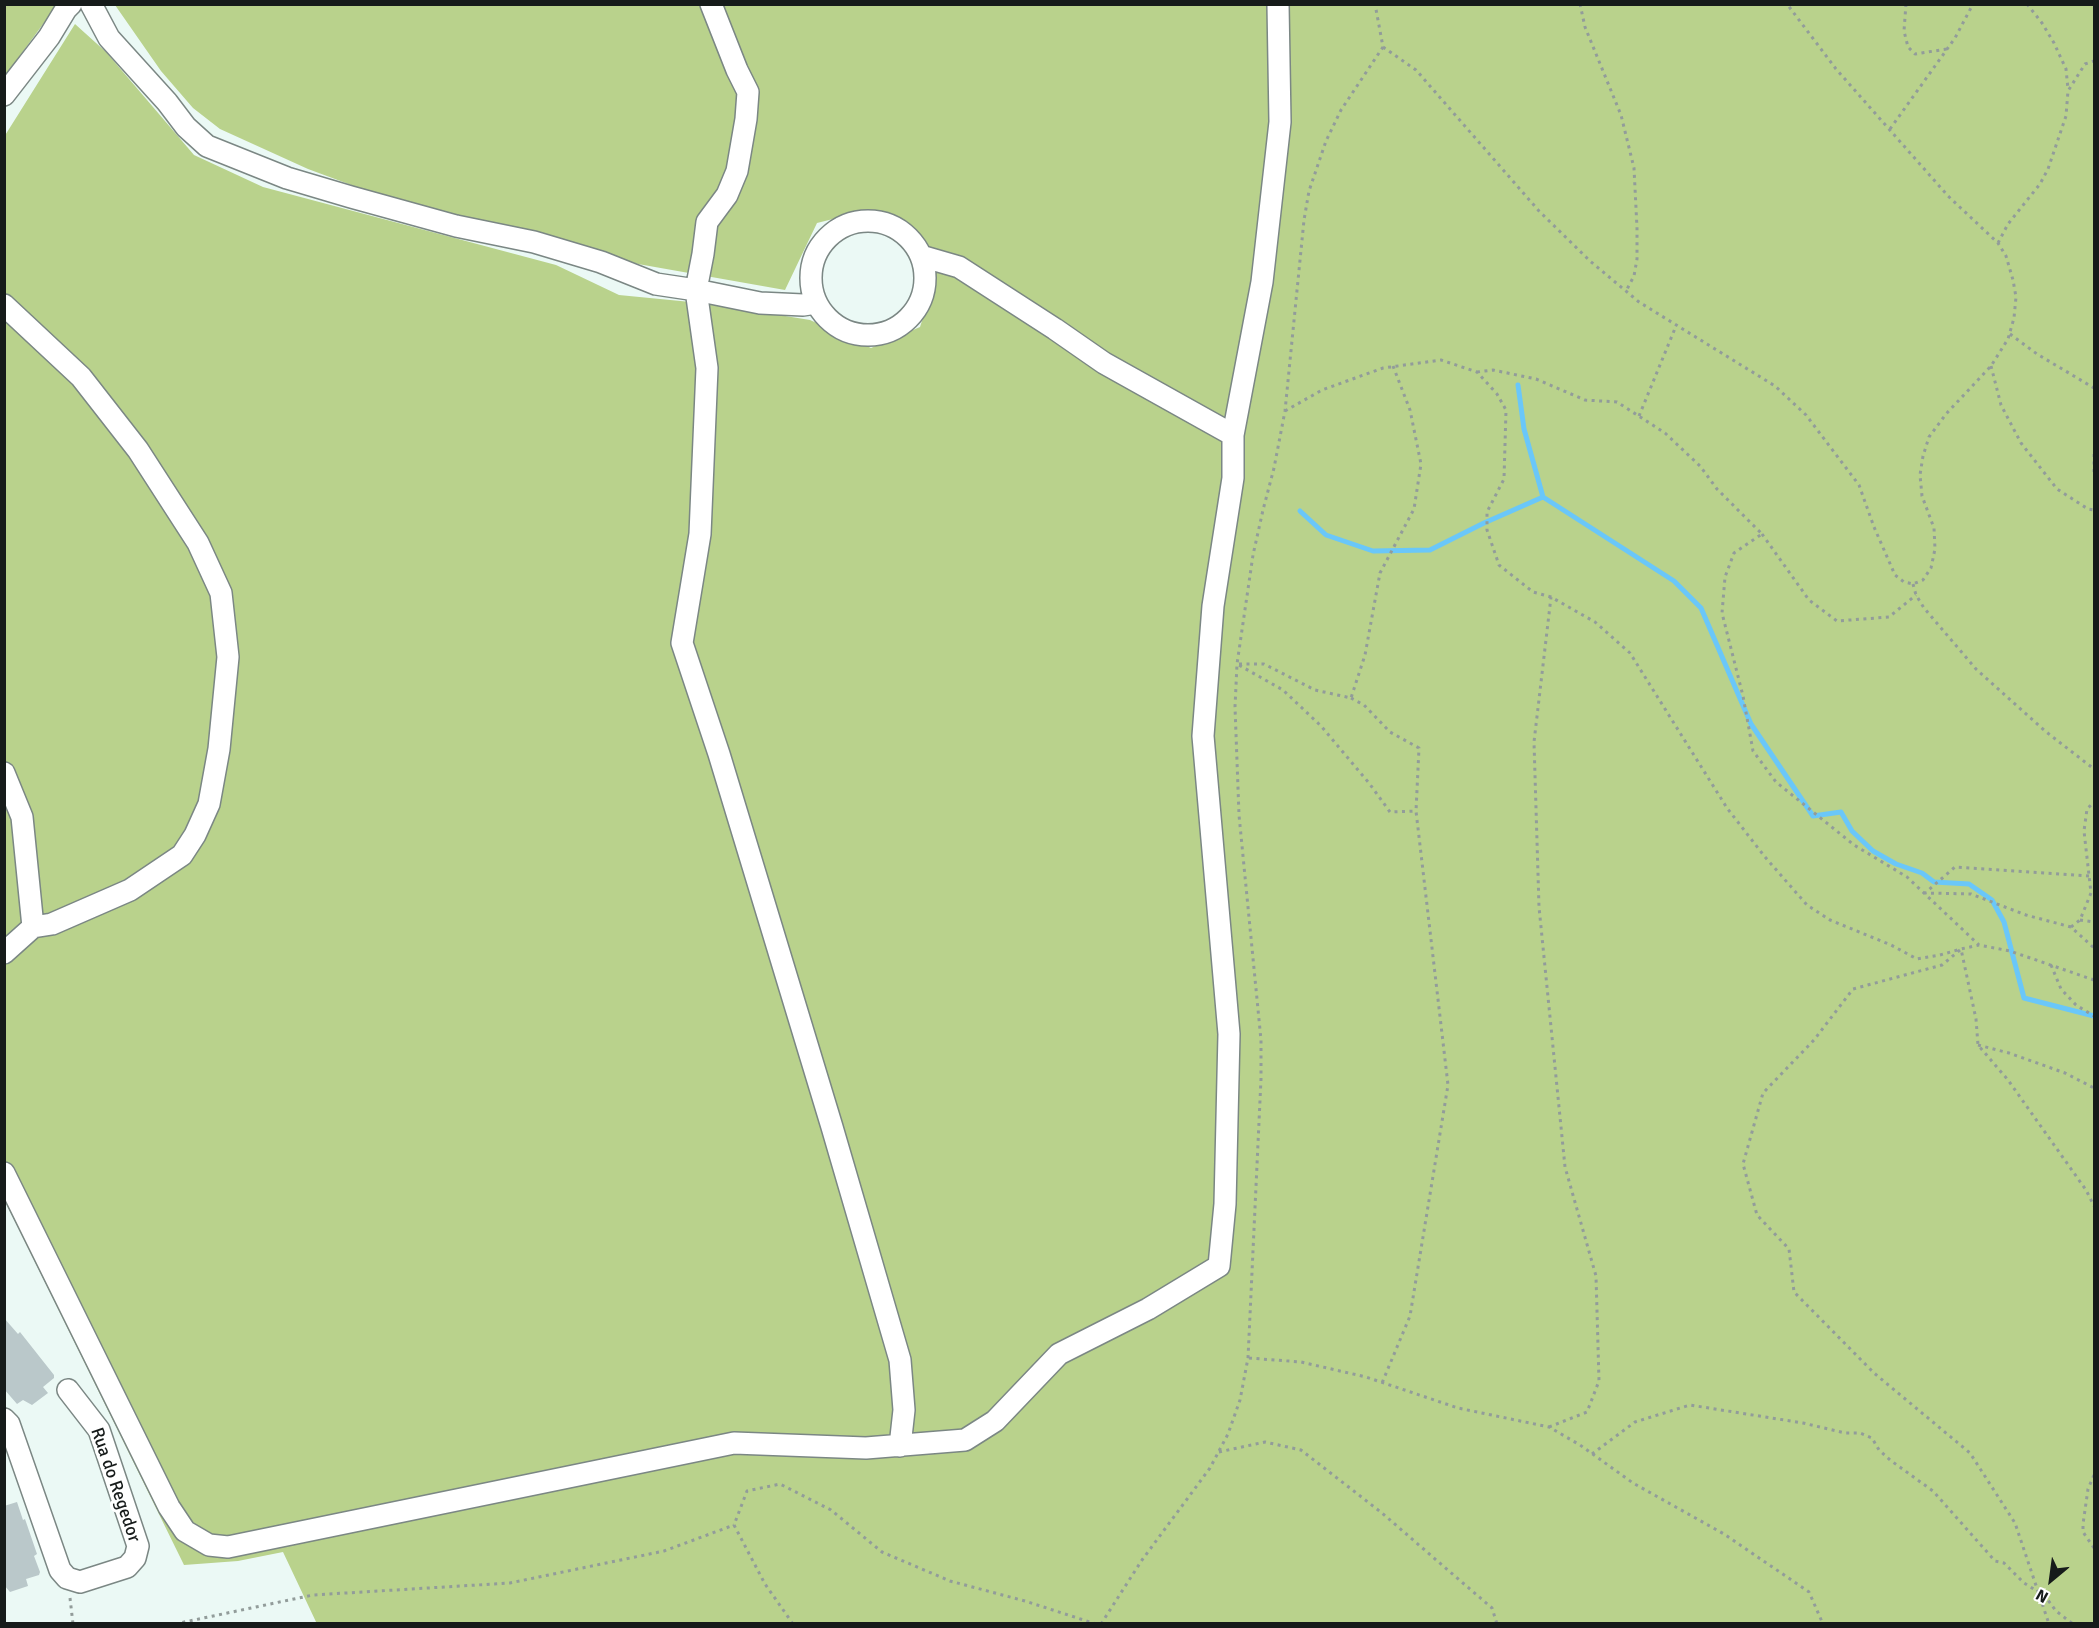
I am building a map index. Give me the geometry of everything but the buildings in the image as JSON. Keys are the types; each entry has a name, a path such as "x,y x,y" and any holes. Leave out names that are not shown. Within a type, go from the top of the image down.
{"street":[{"path":"4,95 71,4"},
{"path":"91,4 109,38 167,102 186,127 207,146 287,178 456,226 534,242 601,262 656,284 760,303 803,305 816,303"},
{"path":"711,4 736,70 748,92 737,171 727,195 707,222 696,290 707,380 700,534 682,643 723,765 900,1360 903,1410 900,1446"},
{"path":"4,1173 169,1508 185,1531 209,1545 228,1547 734,1443 866,1448 965,1440 995,1421 1059,1354 1148,1309 1219,1266 1225,1204 1229,1034 1203,736 1214,606 1233,478 1233,435 1262,282 1280,122 1278,4"},
{"path":"862,220 880,222 897,228 911,240 921,256 925,275 923,294 914,312 900,326 882,334 863,335 844,330 828,319 816,303 811,286 811,267 817,250 828,236 844,225 862,220"},
{"path":"921,256 959,267 1104,363 1233,435"},
{"path":"4,305 81,377 138,450 198,543 221,593 228,657 219,749 209,804 195,835 182,855 130,890 52,924 33,927 4,953"},
{"path":"4,773 22,817 33,927"},
{"name":"Rua do Regedor","path":"4,1419 9,1425 60,1570 67,1578 80,1582 127,1567 135,1558 138,1546 99,1430 69,1390"}],"path":[{"path":"1101,1623 1142,1560 1210,1468 1228,1434 1240,1400 1248,1358 1261,1040 1239,815 1235,706 1238,664 1253,555 1285,411 1304,220 1310,191 1326,141 1341,110 1383,48 1375,4"},
{"path":"1580,4 1585,27 1621,115 1634,168 1637,259 1634,276 1626,291"},
{"path":"1383,48 1416,70 1539,211 1590,261 1639,302 1775,386 1806,415 1859,485 1895,575 1904,582 1913,584 1923,580 1931,568 1935,549 1934,528 1922,496 1920,475 1929,437 1946,414 1991,366 2010,334 2016,297 2013,280 2006,256 1998,243 1948,196 1836,69 1787,4"},
{"path":"1906,4 1904,31 1908,47 1916,54 1947,49"},
{"path":"1890,129 1955,38 1973,4"},
{"path":"1998,243 2008,224 2040,184 2048,169 2066,116 2068,91 2066,69 2054,43 2027,4"},
{"path":"2068,91 2085,64 2094,61"},
{"path":"1639,416 1676,326"},
{"path":"2010,334 2037,354 2094,388"},
{"path":"1285,411 1322,390 1383,368 1440,360 1477,372 1493,370 1536,379 1585,400 1617,402 1665,433 1691,458 1717,489 1762,534 1809,600 1837,621 1889,617 1916,595"},
{"path":"1351,698 1365,655 1380,573 1414,509 1421,464 1410,410 1393,366"},
{"path":"1991,366 2001,405 2021,443 2057,489 2088,509 2094,510"},
{"path":"1477,372 1497,394 1506,410 1504,480 1487,512 1487,530 1499,565 1533,592 1551,597 1595,622 1629,653 1727,808 1765,857 1807,905 1830,920 1891,945 1917,959 1979,945 2010,951 2094,980"},
{"path":"2094,454 2094,472"},
{"path":"1762,534 1734,553 1725,577 1722,613 1743,696 1753,751 1776,782 1806,809 1854,845 1907,877 1979,945"},
{"path":"1913,584 1916,595 1924,608 1976,669 2045,731 2094,769"},
{"path":"1549,1427 1587,1412 1599,1381 1596,1276 1565,1167 1539,907 1534,742 1551,597"},
{"path":"1238,664 1264,664 1315,690 1351,698 1364,705 1390,732 1419,748 1416,811 1448,1085 1410,1316 1382,1383"},
{"path":"1238,664 1283,690 1321,726 1390,812 1416,811"},
{"path":"2071,927 2080,920 2091,892 2084,831 2087,809 2094,802"},
{"path":"1925,893 1955,867 2089,876"},
{"path":"1925,893 1971,894 2026,915 2071,927 2094,948"},
{"path":"2080,920 2094,922"},
{"path":"1961,949 1976,1019 1978,1045 2008,1080 2079,1180 2094,1206"},
{"path":"1961,949 1942,965 1853,989 1814,1040 1763,1093 1743,1164 1757,1215 1790,1249 1794,1292 1874,1373 1970,1453 2015,1523 2049,1623"},
{"path":"2051,965 2061,989 2076,1005 2094,1016"},
{"path":"1978,1045 2009,1053 2065,1073 2094,1088"},
{"path":"1248,1358 1301,1362 1382,1383 1458,1408 1549,1427 1634,1483 1725,1534 1809,1592 1823,1623"},
{"path":"1592,1454 1635,1422 1690,1405 1803,1423 1845,1433 1860,1433 1872,1438 1879,1450 1890,1460 1933,1491 1995,1561 2004,1563 2024,1583 2045,1596 2056,1611 2073,1623"},
{"path":"1218,1452 1264,1442 1301,1450 1382,1513 1492,1608 1497,1623"},
{"path":"2094,1475 2088,1489 2083,1532 2094,1548"},
{"path":"793,1623 765,1584 734,1525 747,1491 780,1484 831,1510 882,1552 950,1581 1096,1623"},
{"path":"175,1623 313,1595 510,1583 664,1551 734,1525"}],"green space":[{"path":"5,5 57,5 5,76"},
{"path":"115,5 2094,5 2094,1623 317,1624 283,1552 238,1561 184,1565 5,1201 4,137 75,24 106,52 194,155 263,187 556,265 619,295 711,304 810,320 871,348 920,327 935,281 929,246 902,220 869,210 817,223 785,290 638,264 577,245 436,212 381,196 308,169 220,129 193,108 161,71"}],"waterway":[{"path":"1518,385 1524,429 1543,497 1674,581 1701,608 1751,724 1813,816 1841,812 1852,831 1873,851 1896,864 1922,873 1934,882 1969,884 1992,900 2004,922 2024,998 2094,1016"},
{"path":"1300,511 1326,535 1373,551 1430,550 1543,497"}]}
